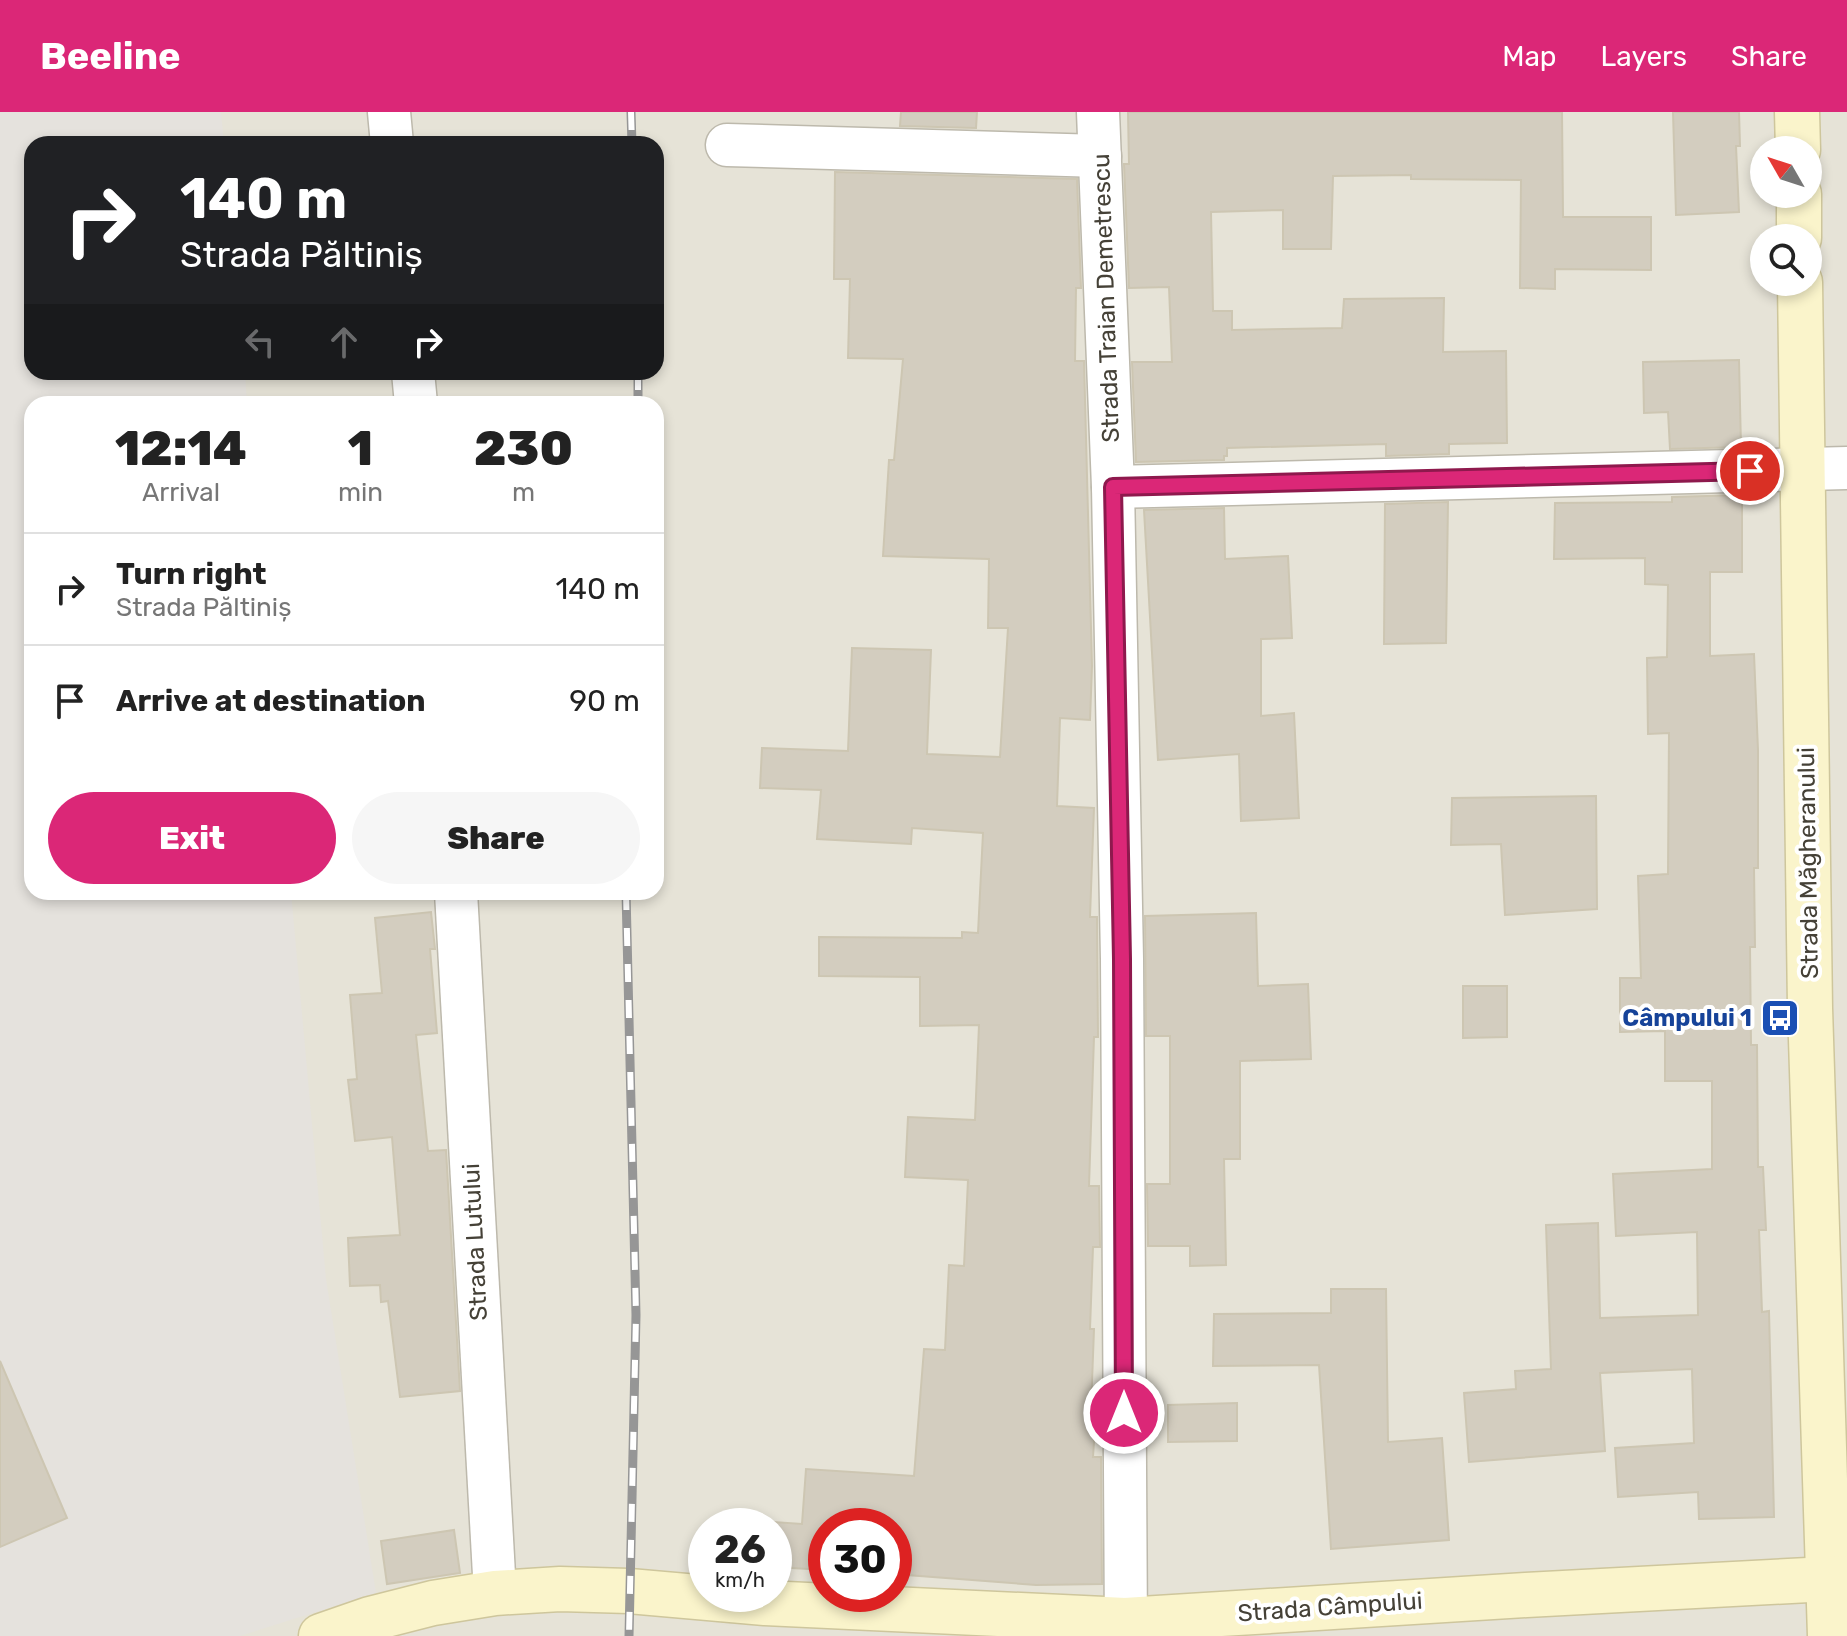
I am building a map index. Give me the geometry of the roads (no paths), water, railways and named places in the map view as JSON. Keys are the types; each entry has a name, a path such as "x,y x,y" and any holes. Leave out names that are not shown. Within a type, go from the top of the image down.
{"street":[{"path":"389,112 391,136"},
{"name":"Strada Traian Demetrescu","path":"1098,112 1113,487 1122,975 1126,1628"},
{"path":"1797,112 1798,136"},
{"path":"727,145 1100,156"},
{"name":"Strada Măgheranului","path":"1800,296 1810,1008 1839,1578 1830,1636"},
{"path":"1113,487 1847,468"},
{"name":"Strada Lutului","path":"456,900 495,1593"},
{"name":"Strada Câmpului","path":"321,1636 370,1619 433,1603 495,1593 560,1589 629,1591 1126,1628 1526,1595 1839,1578"}],"railway":[{"path":"631,112 632,136"},
{"path":"638,380 638,396"},
{"path":"626,900 636,1315 629,1636"}],"place":[{"name":"Câmpului 1","path":"1780,1018"}]}
